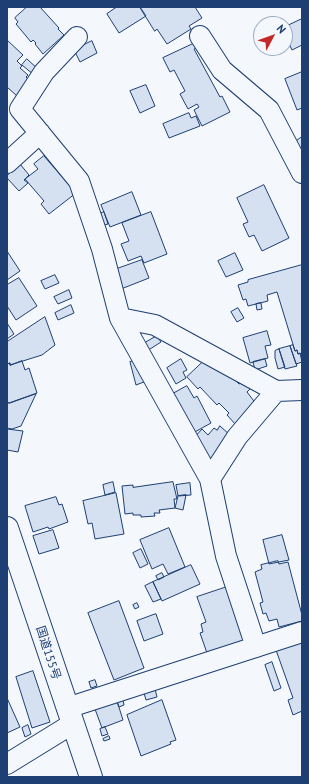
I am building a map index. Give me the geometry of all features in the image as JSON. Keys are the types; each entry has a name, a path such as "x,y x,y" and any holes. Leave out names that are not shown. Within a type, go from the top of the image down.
{"highway":[{"name":"国道155号","path":"7,528 91,777"}],"street":[{"path":"200,36 222,70 270,110 302,173"},
{"path":"77,37 44,72 20,109 79,181 102,249 120,318 210,479 226,556 256,647"},
{"path":"7,163 40,133"},
{"path":"120,318 155,325 276,391 302,390"},
{"path":"210,479 237,437 276,391"},
{"path":"7,764 70,716 256,647 302,632"}],"building":[{"path":"27,7 40,7 64,35 43,54 35,44 36,43 33,40 31,42 16,24 18,22 15,18"},
{"path":"117,7 140,7 146,16 119,33 107,14"},
{"path":"140,7 195,7 202,18 189,26 191,29 167,44 157,29 155,31"},
{"path":"302,19 302,45 293,50 293,23"},
{"path":"7,40 23,55 17,61 22,66 20,68 28,75 26,77 30,81 17,96 7,87"},
{"path":"92,41 97,53 80,62 74,50"},
{"path":"195,43 197,48 194,49 220,97 222,96 230,112 202,126 194,110 199,107 197,104 188,109 180,94 185,91 174,70 170,72 163,58"},
{"path":"27,59 39,70 34,75 22,65"},
{"path":"302,72 302,108 297,110 285,79"},
{"path":"146,85 155,106 140,113 130,91"},
{"path":"189,113 191,118 196,116 200,126 169,138 163,124"},
{"path":"302,137 302,154 295,142"},
{"path":"44,156 76,193 49,214 41,204 44,201 25,179 38,169 34,164"},
{"path":"20,164 29,175 24,180 28,183 19,191 7,178 7,176"},
{"path":"264,185 289,238 262,251 254,235 249,237 243,224 248,222 237,198"},
{"path":"132,192 141,215 110,227 101,205"},
{"path":"104,212 108,224 101,226 97,215"},
{"path":"151,212 167,254 144,263 141,256 128,261 121,244 129,241 122,223"},
{"path":"7,251 20,271 7,280"},
{"path":"235,253 243,270 226,277 218,261"},
{"path":"142,260 149,278 121,289 114,270"},
{"path":"302,265 302,353 298,354 297,350 295,351 277,292 267,295 268,301 248,306 246,299 243,300 238,285 248,282 248,280"},
{"path":"55,275 59,283 45,289 41,281"},
{"path":"19,278 37,306 16,320 7,306 7,285"},
{"path":"69,290 72,298 58,304 54,297"},
{"path":"261,303 262,309 257,310 256,304"},
{"path":"71,305 74,313 58,320 55,313"},
{"path":"238,308 244,318 237,322 231,312"},
{"path":"45,317 55,345 42,355 10,365 10,363 7,364 7,342"},
{"path":"7,323 14,334 7,339"},
{"path":"267,331 271,345 265,346 268,358 250,363 243,338"},
{"path":"157,336 161,342 147,351 143,344"},
{"path":"293,345 295,351 297,350 298,354 300,353 302,362 296,364 290,346"},
{"path":"290,346 297,366 285,369 279,349"},
{"path":"279,349 285,367 278,369 275,351"},
{"path":"140,359 149,380 136,385 130,362"},
{"path":"181,359 187,370 183,372 186,378 176,384 167,368"},
{"path":"206,359 219,363 239,384 243,382 250,389 247,392 257,405 236,425 227,415 229,413 219,403 217,405 200,387 198,389 187,377"},
{"path":"265,359 267,366 255,370 253,362"},
{"path":"22,361 25,370 29,368 37,393 9,403 7,402 7,364 10,363 10,365"},
{"path":"187,386 194,398 197,396 211,423 193,433 169,396"},
{"path":"36,394 21,426 12,429 7,428 7,402 9,403"},
{"path":"220,426 231,436 210,460 192,440 202,429 208,435 214,428 217,430"},
{"path":"7,429 23,431 18,452 7,450"},
{"path":"113,482 115,492 105,495 103,485"},
{"path":"173,482 177,499 174,499 175,508 159,510 160,513 154,513 155,516 141,517 141,515 133,515 133,513 125,514 122,486 133,485 133,487"},
{"path":"190,483 191,495 178,496 176,485"},
{"path":"116,493 124,534 95,539 92,523 88,524 83,501"},
{"path":"186,495 183,510 175,508 178,496"},
{"path":"56,497 59,505 62,504 68,522 49,529 48,527 33,532 25,506"},
{"path":"169,528 185,567 168,574 163,564 152,569 140,540"},
{"path":"53,530 59,548 39,554 33,536"},
{"path":"282,535 289,560 269,564 263,540"},
{"path":"141,549 148,564 140,568 133,553"},
{"path":"278,561 279,564 288,562 302,615 302,621 279,627 277,619 269,621 266,613 263,614 260,603 263,602 255,572 262,569 261,565"},
{"path":"191,565 200,584 162,601 153,582"},
{"path":"162,573 164,577 158,580 156,576"},
{"path":"153,582 161,599 153,602 145,586"},
{"path":"230,586 248,639 207,653 200,633 203,632 201,624 206,622 197,597"},
{"path":"119,601 144,668 114,680 88,613"},
{"path":"137,603 139,607 135,609 133,605"},
{"path":"156,614 163,634 144,641 137,621"},
{"path":"302,641 302,711 293,715 288,700 293,698 276,650"},
{"path":"272,662 281,688 274,691 265,665"},
{"path":"33,671 50,722 32,728 16,677"},
{"path":"95,680 97,686 91,688 89,682"},
{"path":"155,689 157,697 146,700 144,693"},
{"path":"7,698 20,727 7,733"},
{"path":"123,700 124,705 119,707 117,702"},
{"path":"162,700 176,740 170,742 171,744 141,756 127,715"},
{"path":"117,701 123,720 102,728 95,709"},
{"path":"28,725 31,734 25,737 22,728"},
{"path":"105,727 108,734 102,736 100,729"},
{"path":"109,736 110,739 104,741 103,739"}]}
